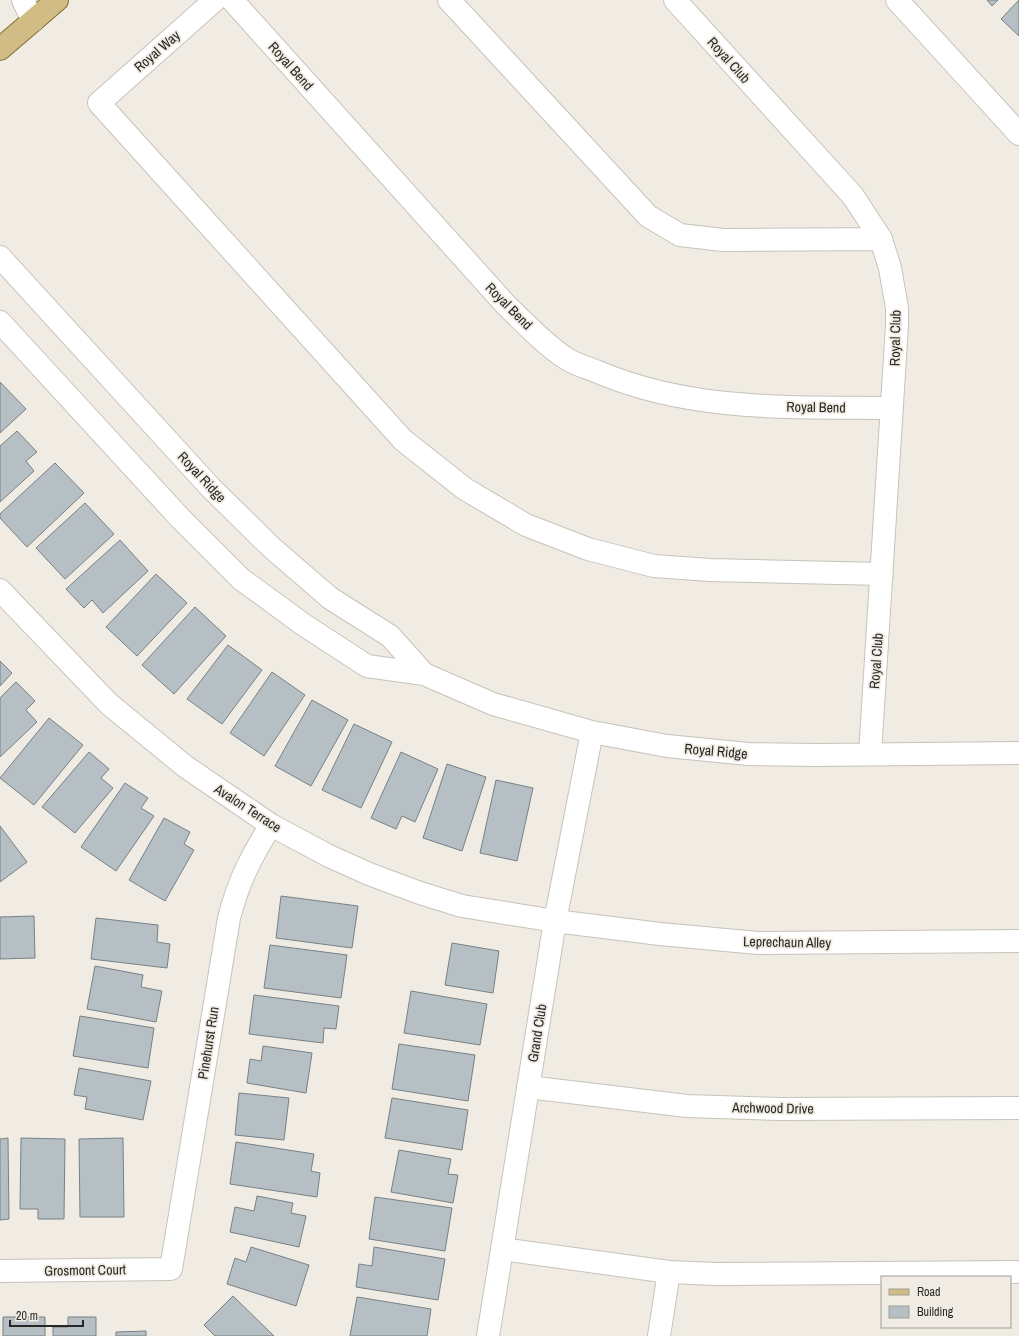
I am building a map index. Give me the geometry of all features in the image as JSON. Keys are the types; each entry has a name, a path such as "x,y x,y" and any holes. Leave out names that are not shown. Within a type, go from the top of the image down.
{"main road":[{"path":"0,50 57,0"}],"street":[{"path":"23,0 33,21"},
{"name":"Royal Way","path":"215,0 99,103 403,440 465,489 526,525 588,549 654,566 710,570 882,574"},
{"name":"Royal Bend","path":"232,0 506,305 549,345 568,359 618,381 658,393 701,401 750,407 892,408"},
{"path":"449,0 648,216 680,235 723,240 881,239"},
{"name":"Royal Club","path":"675,0 853,196 881,239 890,268 897,308 870,754"},
{"path":"897,0 1019,134"},
{"name":"Royal Ridge","path":"0,257 211,488 271,547 330,598 390,636 424,674"},
{"name":"Royal Ridge","path":"0,322 180,518 241,579 304,625 367,666 424,674 493,704 592,732 667,746 748,754 1019,753"},
{"name":"Avalon Terrace","path":"0,590 109,704 186,768 271,825 329,856 369,874 420,893 462,906 555,921"},
{"name":"Grand Club","path":"488,1336 555,921 592,732"},
{"name":"Pinehurst Run","path":"171,1269 229,918 237,887 253,854 271,825"},
{"name":"Leprechaun Alley","path":"555,921 660,934 758,943 1019,941"},
{"name":"Archwood Drive","path":"528,1087 687,1106 781,1109 1019,1108"},
{"path":"502,1249 669,1272 715,1274 1019,1272"},
{"name":"Grosmont Court","path":"0,1271 171,1269"},
{"path":"658,1336 669,1272"}],"building":[{"path":"987,0 998,0 992,6"},
{"path":"1019,0 1019,36 1001,19"},
{"path":"0,382 26,409 0,433"},
{"path":"17,431 37,452 26,461 34,471 0,502 0,446"},
{"path":"55,463 84,493 27,547 0,518 0,514"},
{"path":"85,503 114,534 65,579 36,548"},
{"path":"120,540 148,571 103,613 92,600 84,608 66,589"},
{"path":"156,574 187,603 137,656 106,627"},
{"path":"195,607 226,636 174,694 142,665"},
{"path":"228,645 262,670 222,724 187,699"},
{"path":"0,661 12,673 0,686"},
{"path":"272,672 305,695 264,756 230,733"},
{"path":"16,682 35,701 26,710 37,722 0,757 0,698"},
{"path":"312,700 348,720 311,786 275,766"},
{"path":"49,718 83,745 34,805 0,778"},
{"path":"354,724 392,742 361,808 322,790"},
{"path":"89,752 109,769 101,778 113,788 75,833 42,807"},
{"path":"401,752 438,769 415,822 402,816 396,829 371,818"},
{"path":"447,764 486,777 462,851 423,838"},
{"path":"496,780 533,788 517,861 480,853"},
{"path":"125,783 148,798 141,808 154,816 116,871 81,847"},
{"path":"164,818 190,832 184,844 194,850 165,901 129,880"},
{"path":"0,826 27,862 0,882"},
{"path":"281,896 358,906 352,948 276,938"},
{"path":"34,916 35,958 0,959 0,917"},
{"path":"96,918 158,925 157,942 170,944 167,968 91,959"},
{"path":"452,943 499,951 493,993 445,985"},
{"path":"270,945 347,955 341,998 264,988"},
{"path":"95,966 143,975 141,987 162,991 156,1022 87,1009"},
{"path":"411,991 487,1004 480,1045 404,1033"},
{"path":"254,995 339,1006 336,1029 324,1028 323,1043 249,1034"},
{"path":"80,1016 154,1028 148,1068 73,1056"},
{"path":"399,1044 475,1055 468,1101 392,1089"},
{"path":"263,1046 312,1053 306,1093 247,1083 250,1059 261,1061"},
{"path":"79,1068 151,1081 143,1120 85,1109 87,1097 74,1095"},
{"path":"239,1093 289,1098 284,1140 235,1135"},
{"path":"392,1098 468,1110 462,1150 385,1138"},
{"path":"8,1138 9,1219 0,1220 0,1139"},
{"path":"21,1138 65,1139 64,1219 38,1219 38,1209 20,1209"},
{"path":"123,1138 124,1217 80,1217 79,1139"},
{"path":"236,1142 314,1154 311,1171 320,1173 317,1197 230,1184"},
{"path":"399,1150 451,1159 448,1174 458,1175 453,1203 391,1192"},
{"path":"257,1196 293,1203 291,1213 306,1216 299,1247 230,1232 235,1207 254,1211"},
{"path":"375,1197 452,1208 445,1251 369,1239"},
{"path":"251,1247 309,1265 296,1306 227,1284 235,1258 246,1262"},
{"path":"374,1247 445,1259 438,1300 356,1287 359,1264 372,1266"},
{"path":"233,1296 274,1336 215,1336 204,1325"},
{"path":"357,1297 431,1309 427,1336 350,1336"},
{"path":"3,1317 45,1317 45,1336 3,1336"},
{"path":"68,1317 96,1317 96,1336 53,1336 53,1327 68,1327"},
{"path":"146,1331 146,1336 116,1336 116,1332"}]}
